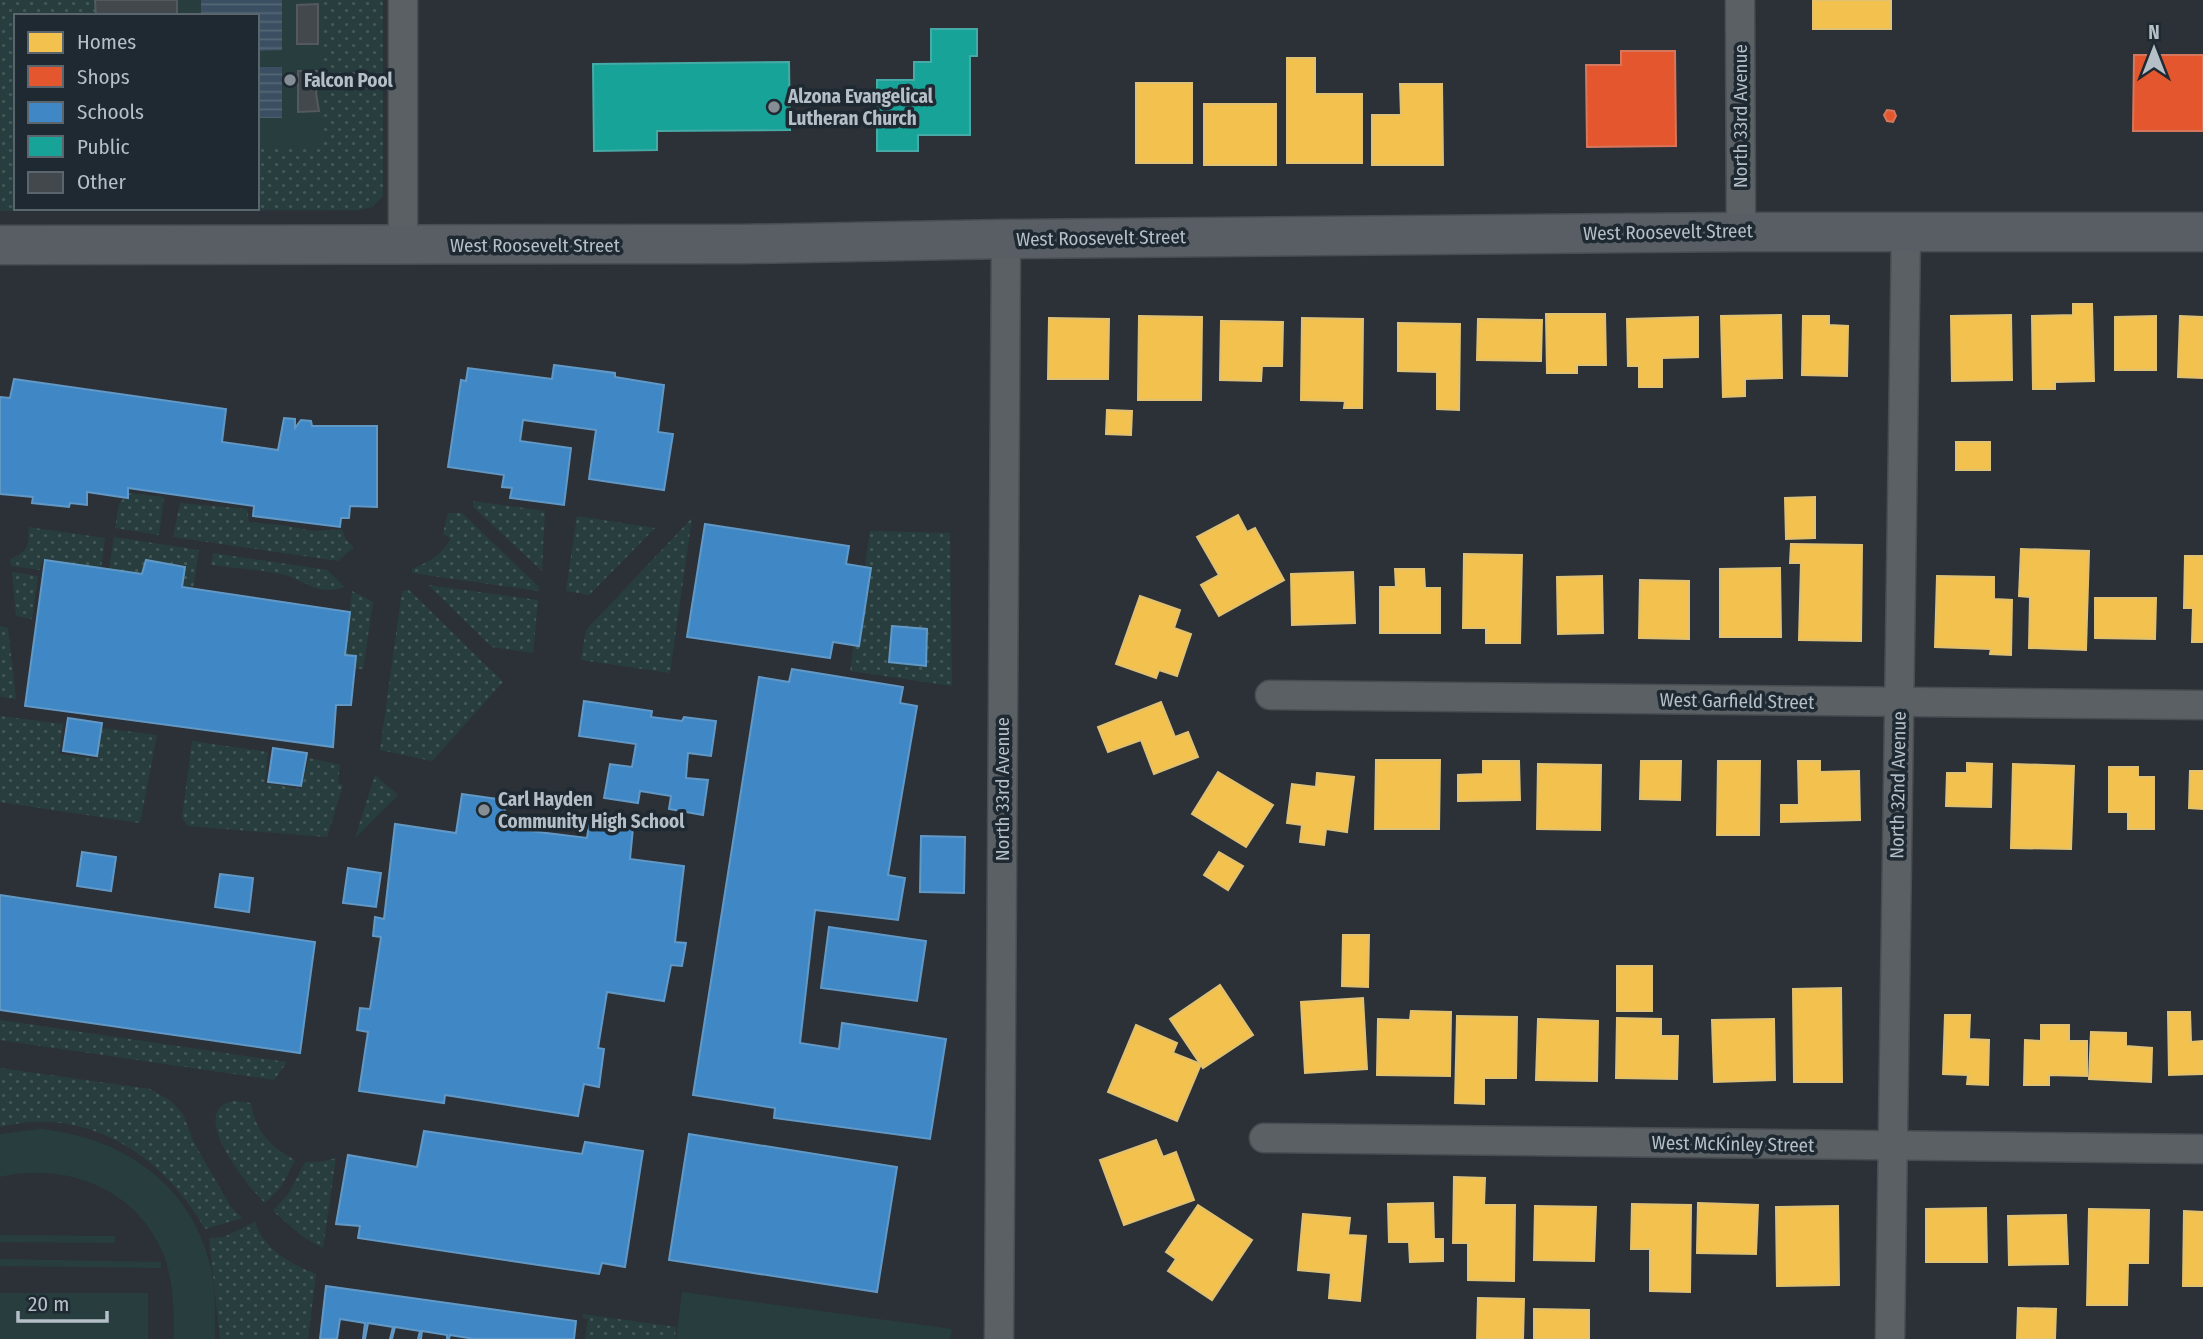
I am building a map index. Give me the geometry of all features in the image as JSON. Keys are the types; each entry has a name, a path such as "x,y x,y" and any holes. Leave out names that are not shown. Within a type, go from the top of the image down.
{"street":[{"path":"403,0 403,245"},
{"name":"North 33rd Avenue","path":"1740,0 1741,232"},
{"name":"West Roosevelt Street","path":"0,244 744,244 1741,232 2203,232"},
{"name":"North 32nd Avenue","path":"1890,1339 1906,232"},
{"name":"North 33rd Avenue","path":"999,1339 1006,239"},
{"name":"West Garfield Street","path":"1270,695 2203,705"},
{"name":"West McKinley Street","path":"1264,1138 2203,1149"}],"green space":[{"path":"0,0 383,0 383,196 372,207 359,210 0,211"},
{"name":"Falcon Pool","path":"95,0 322,0 322,145 259,146 259,14 96,14"},
{"path":"128,493 164,497 159,535 115,528 119,504"},
{"path":"473,501 545,511 542,571 473,507"},
{"path":"180,503 247,509 249,522 313,531 342,529 346,540 354,547 338,561 173,537"},
{"path":"448,513 462,513 539,587 539,591 412,573 412,569 434,557 451,539 443,534"},
{"path":"577,516 655,528 589,595 566,591"},
{"path":"692,518 670,673 581,660 586,630"},
{"path":"28,527 105,538 101,568 42,560 40,570 11,566 10,559 21,554 26,547 29,539"},
{"path":"870,531 950,533 952,686 850,671"},
{"path":"114,537 199,550 193,589 182,587 185,567 146,561 142,574 109,569"},
{"path":"213,553 327,570 345,587 321,589 280,574 211,565"},
{"path":"12,572 38,576 32,619 16,616"},
{"path":"428,585 538,600 533,653 492,647"},
{"path":"409,590 503,682 432,761 380,750 402,591"},
{"path":"352,591 373,602 363,669 355,669 355,656 345,655"},
{"path":"0,626 8,628 16,699 0,697"},
{"path":"0,716 63,724 59,754 97,759 102,728 157,735 140,823 0,802"},
{"path":"192,741 268,752 265,783 301,789 309,758 340,765 338,783 343,785 327,837 188,826 182,818"},
{"path":"375,775 398,795 355,838"},
{"path":"0,1020 287,1062 274,1080 0,1040"},
{"path":"0,1068 150,1089 171,1101 183,1114 194,1143 231,1207 242,1218 205,1229 168,1179 120,1142 92,1130 63,1123 32,1122 0,1127"},
{"path":"233,1101 251,1103 256,1122 266,1138 295,1160 281,1187 265,1203 235,1166 218,1133 216,1119 220,1108"},
{"path":"40,1129 98,1142 148,1169 168,1187 186,1209 200,1235 210,1264 214,1292 215,1339 174,1339 171,1285 163,1253 151,1230 117,1196 73,1177 49,1173 0,1177 0,1134"},
{"path":"336,1158 323,1248 303,1237 273,1211 289,1193 305,1162"},
{"path":"255,1222 271,1248 316,1274 308,1339 220,1339 209,1238 224,1237"},
{"path":"0,1235 115,1236 115,1243 0,1242"},
{"path":"0,1259 161,1262 161,1268 0,1266"},
{"path":"682,1292 952,1329 950,1339 676,1339"},
{"path":"0,1293 148,1293 148,1339 0,1339"},
{"path":"582,1314 676,1327 675,1339 585,1339 588,1319 583,1318"}],"water":[{"path":"201,0 282,0 282,50 259,51 259,14 201,14"},
{"path":"259,67 282,67 282,118 259,118"}],"building: Homes":[{"path":"1813,0 1891,0 1891,29 1813,29"},
{"path":"1287,58 1315,58 1315,94 1362,94 1362,163 1287,163"},
{"path":"1136,83 1192,83 1192,163 1136,163"},
{"path":"1400,84 1442,84 1443,165 1372,165 1372,115 1401,115"},
{"path":"1204,104 1276,104 1276,165 1204,165"},
{"path":"2073,304 2092,304 2094,381 2055,382 2055,389 2033,389 2032,316 2073,315"},
{"path":"1546,314 1605,314 1606,365 1577,365 1577,373 1547,373"},
{"path":"1781,315 1782,378 1745,379 1745,396 1723,397 1721,316"},
{"path":"2011,315 2012,380 1952,381 1951,316"},
{"path":"1139,316 1202,317 1201,400 1138,400"},
{"path":"1803,316 1829,316 1829,325 1848,326 1847,376 1802,375"},
{"path":"2156,316 2156,370 2115,370 2115,317"},
{"path":"2180,316 2203,317 2203,378 2178,377"},
{"path":"1698,317 1698,357 1662,358 1662,387 1639,387 1639,366 1628,366 1627,319"},
{"path":"1049,318 1109,319 1108,379 1048,379"},
{"path":"1302,318 1363,319 1362,408 1344,408 1345,401 1301,400"},
{"path":"1478,319 1542,320 1541,361 1477,360"},
{"path":"1221,321 1283,322 1282,366 1262,366 1261,381 1220,380"},
{"path":"1398,323 1460,324 1459,410 1437,409 1437,372 1398,371"},
{"path":"1107,410 1132,411 1131,435 1106,434"},
{"path":"1956,442 1990,442 1990,470 1956,470"},
{"path":"1815,497 1815,538 1786,539 1785,498"},
{"path":"1238,515 1247,532 1255,528 1284,580 1219,616 1201,585 1219,575 1197,537"},
{"path":"1791,544 1862,545 1861,641 1799,640 1801,563 1790,563"},
{"path":"2021,549 2089,551 2086,650 2029,648 2030,597 2019,596"},
{"path":"1464,554 1522,555 1520,643 1486,643 1486,628 1463,628"},
{"path":"2185,556 2203,556 2203,642 2192,642 2193,608 2184,608"},
{"path":"1780,568 1781,637 1720,637 1720,569"},
{"path":"1395,569 1424,569 1425,588 1440,588 1440,633 1380,633 1380,587 1396,587"},
{"path":"1353,572 1355,623 1292,625 1291,574"},
{"path":"1602,576 1603,633 1558,634 1557,577"},
{"path":"1937,576 1994,577 1994,599 2012,600 2011,655 1990,654 1991,649 1935,647"},
{"path":"1640,580 1689,581 1689,639 1639,638"},
{"path":"1140,596 1180,610 1174,628 1191,634 1177,676 1159,670 1156,678 1116,664"},
{"path":"2095,598 2156,598 2155,639 2095,638"},
{"path":"1161,702 1175,737 1188,732 1198,757 1154,774 1141,740 1108,752 1098,727"},
{"path":"1376,760 1440,760 1439,829 1375,829"},
{"path":"1483,761 1519,761 1520,800 1458,801 1458,775 1483,774"},
{"path":"1641,761 1681,761 1680,800 1640,799"},
{"path":"1718,761 1760,761 1759,835 1717,835"},
{"path":"1798,761 1820,761 1820,772 1859,771 1860,820 1781,822 1781,805 1799,805"},
{"path":"1967,763 1992,764 1991,807 1946,806 1947,773 1967,773"},
{"path":"1538,764 1601,765 1600,830 1537,829"},
{"path":"2013,764 2074,766 2071,849 2011,848"},
{"path":"2109,767 2138,767 2138,777 2154,777 2154,829 2128,829 2128,812 2109,812"},
{"path":"2190,771 2203,771 2203,809 2189,808"},
{"path":"1218,772 1273,805 1246,847 1192,814"},
{"path":"1317,773 1354,777 1347,832 1326,829 1324,845 1300,842 1302,825 1287,823 1292,784 1316,787"},
{"path":"1219,852 1243,866 1228,890 1204,875"},
{"path":"1343,935 1369,935 1368,987 1342,986"},
{"path":"1617,966 1652,966 1652,1011 1617,1011"},
{"path":"1220,985 1253,1035 1203,1068 1170,1019"},
{"path":"1841,988 1842,1082 1794,1082 1793,989"},
{"path":"1363,998 1367,1069 1305,1073 1301,1002"},
{"path":"1411,1011 1451,1012 1450,1076 1377,1075 1378,1019 1410,1020"},
{"path":"2168,1012 2190,1012 2191,1042 2203,1041 2203,1074 2169,1075"},
{"path":"1945,1015 1970,1015 1969,1039 1989,1040 1988,1085 1967,1084 1968,1075 1943,1074"},
{"path":"1457,1016 1517,1017 1516,1078 1484,1078 1484,1104 1455,1103"},
{"path":"1617,1018 1661,1019 1661,1036 1678,1036 1677,1079 1616,1078"},
{"path":"1538,1019 1598,1021 1597,1081 1536,1080"},
{"path":"1774,1019 1775,1080 1714,1082 1712,1020"},
{"path":"1136,1025 1177,1043 1173,1053 1201,1064 1177,1121 1108,1092"},
{"path":"2041,1025 2069,1025 2069,1041 2087,1041 2087,1076 2049,1075 2049,1085 2024,1085 2025,1040 2041,1041"},
{"path":"2091,1032 2126,1033 2126,1046 2152,1048 2151,1082 2089,1079"},
{"path":"1156,1140 1163,1157 1176,1152 1194,1200 1124,1225 1100,1160"},
{"path":"1454,1177 1485,1178 1484,1205 1515,1205 1514,1281 1468,1280 1468,1243 1453,1243"},
{"path":"1433,1203 1434,1239 1443,1239 1443,1261 1410,1262 1409,1242 1389,1242 1388,1204"},
{"path":"1698,1203 1758,1205 1756,1254 1697,1253"},
{"path":"1632,1204 1691,1205 1690,1292 1650,1291 1650,1249 1631,1249"},
{"path":"1198,1205 1252,1240 1212,1300 1168,1271 1176,1259 1166,1252"},
{"path":"1535,1206 1596,1207 1594,1261 1534,1260"},
{"path":"1838,1206 1839,1285 1777,1286 1776,1207"},
{"path":"1986,1208 1987,1262 1926,1262 1926,1209"},
{"path":"2089,1209 2149,1210 2148,1263 2128,1263 2127,1305 2087,1305"},
{"path":"2184,1211 2203,1212 2203,1286 2183,1286"},
{"path":"1303,1214 1350,1218 1348,1235 1366,1236 1360,1301 1329,1298 1331,1273 1298,1270"},
{"path":"2066,1215 2068,1264 2009,1265 2008,1216"},
{"path":"1478,1298 1524,1299 1523,1339 1477,1339"},
{"path":"2018,1308 2056,1309 2055,1339 2017,1339"},
{"path":"1534,1309 1589,1310 1589,1339 1534,1339"}],"building: Shops":[{"path":"1621,51 1675,51 1676,146 1587,147 1586,65 1621,65"},
{"path":"2134,55 2203,55 2203,131 2133,131"},
{"path":"1887,110 1894,111 1896,116 1893,122 1887,121 1884,115"}],"building: Schools":[{"path":"554,365 615,373 615,377 664,385 658,432 673,434 664,490 589,479 596,430 523,420 520,441 571,448 564,505 510,498 512,488 502,487 504,475 448,467 461,380 466,381 468,368 552,379"},
{"path":"14,379 226,409 222,442 278,450 284,418 295,419 295,428 301,420 311,421 312,426 377,426 377,507 350,506 349,518 341,518 340,527 253,516 254,506 128,488 128,498 87,492 87,505 70,503 69,507 32,503 33,497 0,494 0,397 10,398"},
{"path":"705,524 849,546 846,564 871,568 859,646 833,642 830,658 687,637"},
{"path":"45,560 142,574 146,560 185,567 182,587 350,612 345,655 356,656 351,705 336,705 333,747 25,706"},
{"path":"892,626 927,629 926,666 889,662"},
{"path":"792,669 903,687 900,703 917,706 888,875 905,878 898,920 815,910 800,1043 839,1049 842,1023 946,1039 930,1139 774,1118 775,1108 693,1095 759,677 789,682"},
{"path":"584,701 652,711 651,717 716,721 711,756 688,753 686,778 708,780 703,815 669,809 671,796 640,791 638,803 604,798 610,764 632,767 636,744 579,736"},
{"path":"68,718 102,723 97,756 63,751"},
{"path":"273,748 307,753 301,786 268,782"},
{"path":"462,794 504,800 506,828 587,838 591,812 634,818 630,859 684,866 675,942 686,943 682,966 671,965 664,1001 607,992 598,1048 604,1049 599,1087 584,1084 578,1116 445,1095 444,1103 359,1091 368,1032 357,1030 360,1008 370,1009 381,937 373,936 375,917 384,919 395,824 456,833"},
{"path":"921,836 965,837 964,893 920,892"},
{"path":"82,852 116,857 111,891 77,886"},
{"path":"348,868 381,873 376,907 343,903"},
{"path":"220,874 253,878 249,912 215,907"},
{"path":"0,895 315,942 300,1053 0,1010"},
{"path":"829,927 926,941 917,1001 821,988"},
{"path":"424,1131 582,1154 585,1142 643,1151 625,1267 602,1263 599,1274 358,1238 360,1226 336,1224 348,1155 417,1167"},
{"path":"689,1134 897,1167 877,1292 669,1260"},
{"path":"326,1286 576,1321 574,1339 474,1339 450,1335 447,1339 447,1335 422,1331 421,1339 418,1339 420,1331 395,1327 390,1339 393,1327 368,1323 363,1339 365,1323 340,1319 337,1339 320,1339"}],"building: Public":[{"path":"931,29 977,29 977,56 970,56 970,135 918,135 918,151 877,151 877,80 914,80 914,62 931,62"},
{"path":"789,62 790,130 657,131 657,150 594,151 593,64"}],"building: Other":[{"path":"95,0 177,0 177,14 96,14"},
{"path":"318,4 318,44 297,44 297,5"},
{"path":"298,71 319,71 316,93 319,111 298,112"}],"place":[{"name":"Falcon Pool","path":"290,80"},
{"name":"Alzona Evangelical Lutheran Church","path":"774,107"},
{"name":"Carl Hayden Community High School","path":"484,810"}]}
